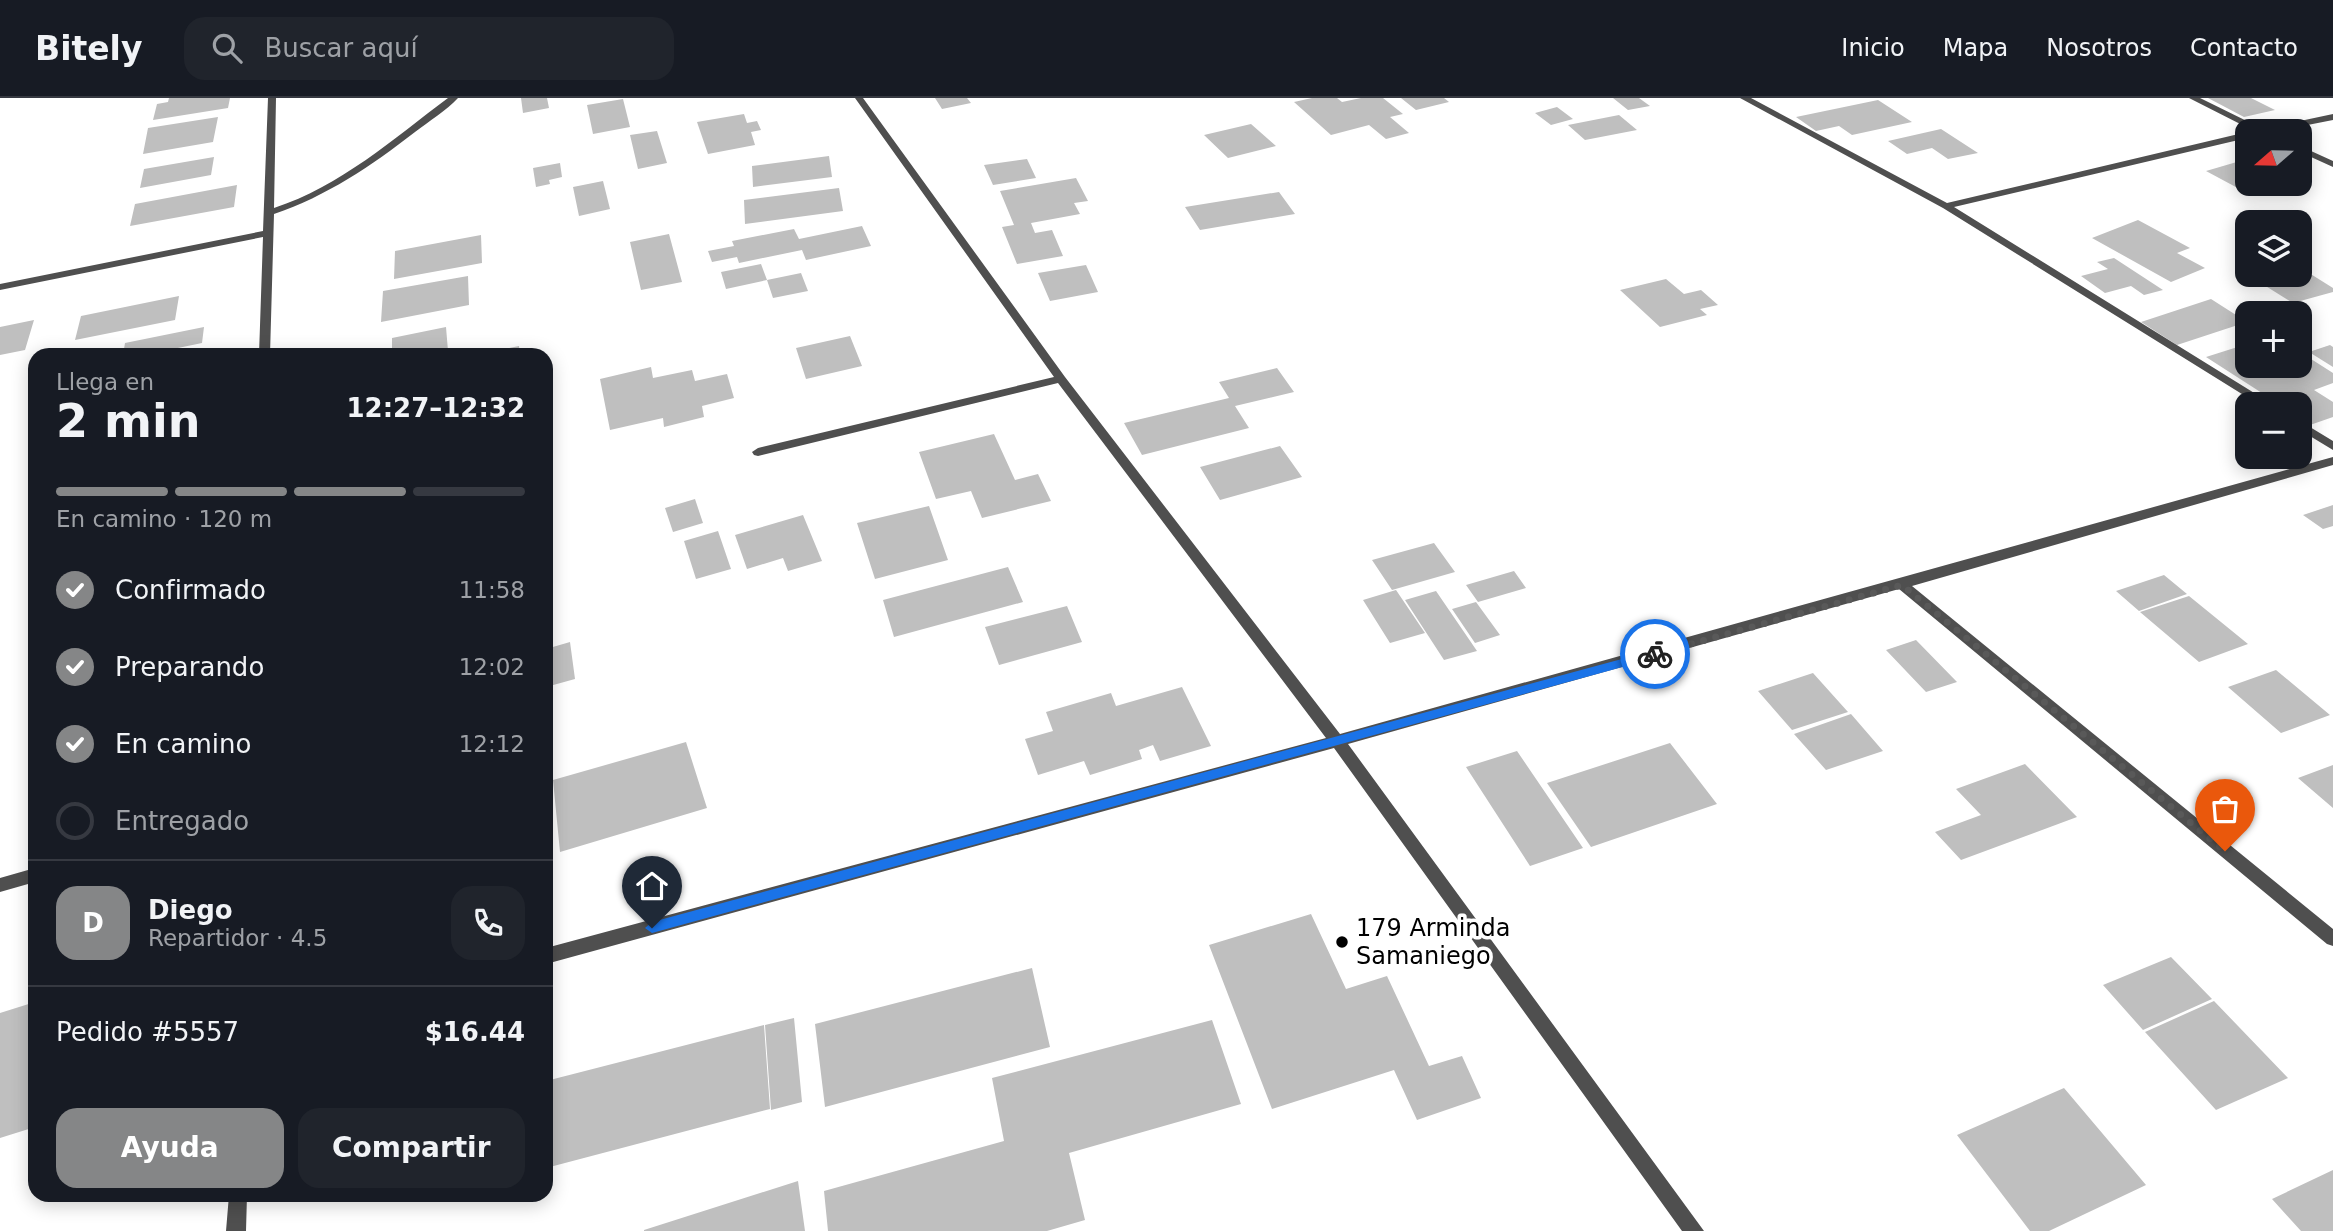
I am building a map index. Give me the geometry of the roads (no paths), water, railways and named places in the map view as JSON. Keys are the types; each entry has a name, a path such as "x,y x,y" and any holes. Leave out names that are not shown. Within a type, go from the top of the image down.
{"street":[{"path":"265,348 272,98"},
{"path":"270,212 302,203 336,185 454,98"},
{"path":"859,98 1061,379 1338,742 1695,1231"},
{"path":"1744,98 1946,206 2247,392"},
{"path":"2193,98 2238,119"},
{"path":"2312,121 2333,117"},
{"path":"1946,206 2235,138"},
{"path":"2312,154 2333,164"},
{"path":"0,287 268,233"},
{"path":"758,452 1061,379"},
{"path":"2312,433 2333,446"},
{"path":"553,954 1338,742 1902,585 2333,461"},
{"path":"1902,585 2333,939"},
{"path":"0,885 28,877"},
{"path":"236,1231 238,1202"}],"place":[{"name":"179 Arminda Samaniego","path":"1342,942"}]}
